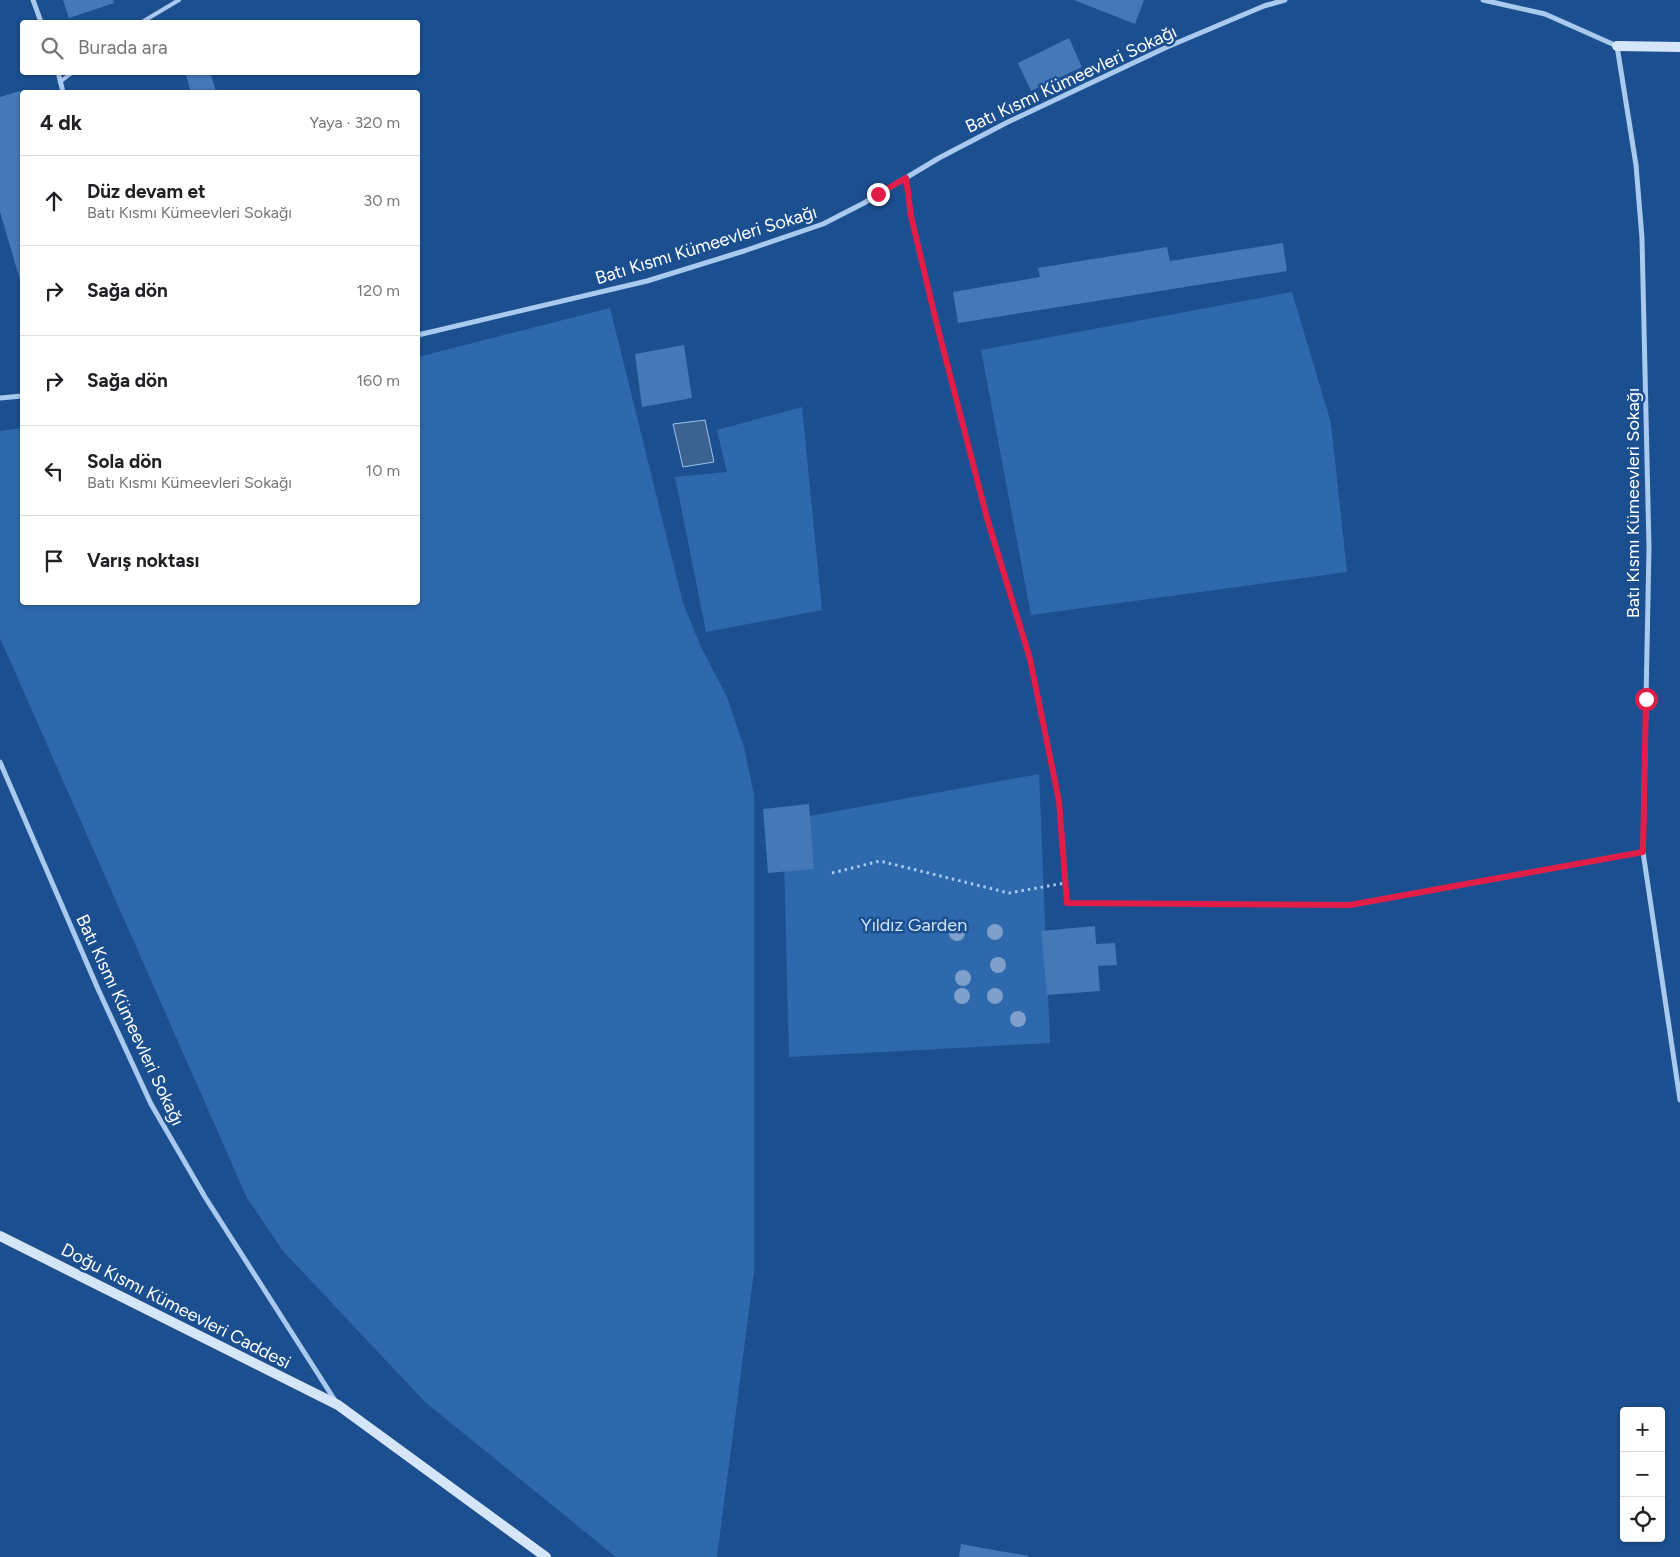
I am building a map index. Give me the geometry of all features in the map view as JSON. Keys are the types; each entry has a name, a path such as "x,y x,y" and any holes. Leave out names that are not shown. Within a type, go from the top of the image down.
{"street":[{"path":"33,0 40,20"},
{"name":"Batı Kısmı Kümeevleri Sokağı","path":"420,336 647,281 744,252 823,224 1006,123 1167,47 1264,6 1285,0"},
{"path":"1483,0 1545,14 1616,46 1680,47"},
{"name":"Batı Kısmı Kümeevleri Sokağı","path":"1616,46 1636,164 1642,238 1649,548 1643,852 1680,1100"},
{"path":"59,75 63,90"},
{"path":"0,398 20,396"},
{"name":"Batı Kısmı Kümeevleri Sokağı","path":"0,762 98,989 151,1104 205,1198 338,1405"},
{"path":"1350,905 1643,852"},
{"name":"Doğu Kısmı Kümeevleri Caddesi","path":"0,1236 338,1405 546,1557"}],"lane":[{"path":"145,20 180,0"},
{"path":"61,81 69,75"}],"path":[{"path":"906,178 911,216 987,518 1030,659 1059,801 1067,903 1350,905"},
{"path":"832,873 880,861 1009,893 1065,883"}],"green space":[{"path":"1292,292 1331,423 1347,572 1031,615 981,350"},
{"path":"610,308 683,603 700,645 727,697 744,747 754,795 754,1272 717,1557 616,1557 425,1402 283,1251 247,1198 0,638 0,431 20,428 20,605 420,605 420,356"},
{"path":"802,407 822,610 706,632 675,477 727,472 717,430"},
{"name":"Yıldız Garden","path":"1039,774 1050,1043 789,1057 783,821"}],"shaded area":[{"path":"705,420 714,462 683,467 673,424"}],"building":[{"path":"63,0 113,0 114,3 69,18"},
{"path":"1074,0 1144,0 1135,24"},
{"path":"1069,38 1082,67 1031,91 1018,63"},
{"path":"186,75 211,75 215,90 190,90"},
{"path":"20,91 20,280 0,212 0,97"},
{"path":"1283,243 1287,271 958,323 953,292 1040,277 1038,268 1167,247 1170,261"},
{"path":"684,345 692,398 642,407 635,354"},
{"path":"809,804 814,869 768,873 763,809"},
{"path":"1095,926 1096,944 1115,943 1117,965 1098,966 1100,991 1047,995 1041,931"},
{"path":"961,1544 1028,1556 1028,1557 959,1557"}],"route":[{"path":"878,194 906,178 911,216 936,321 987,518 1030,659 1059,801 1067,903 1350,905 1643,852 1646,699"}]}
